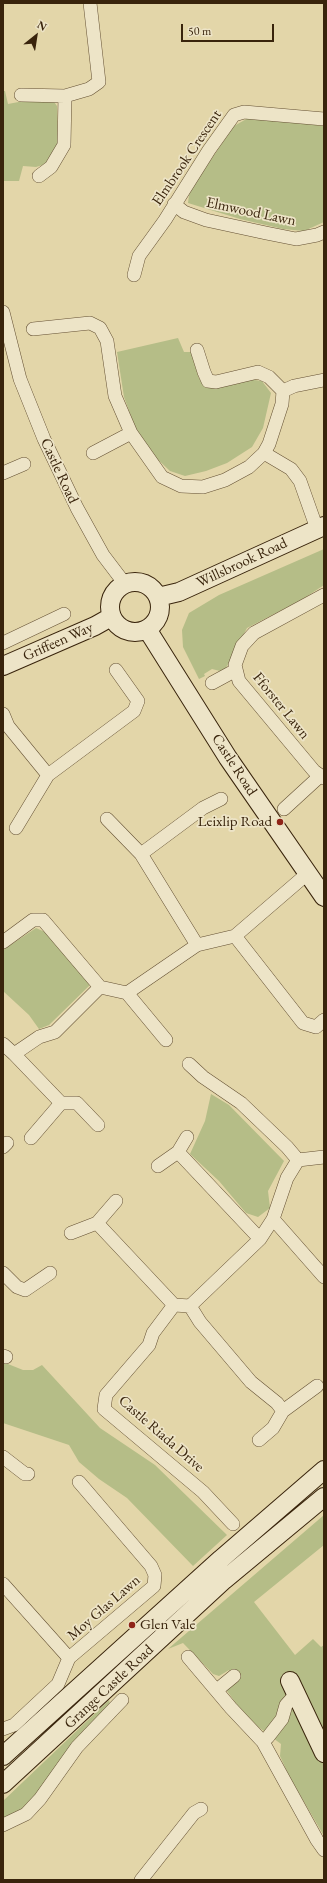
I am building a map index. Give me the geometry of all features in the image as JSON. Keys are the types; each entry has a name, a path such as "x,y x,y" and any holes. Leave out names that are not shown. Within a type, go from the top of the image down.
{"main road":[{"name":"Willsbrook Road","path":"158,597 179,592 321,527"},
{"path":"140,583 148,586 158,597 160,604 158,619 147,630 131,632 116,624 112,617 110,601 118,588 125,584 140,583"},
{"name":"Griffeen Way","path":"3,666 95,626 112,617"},
{"name":"Castle Road","path":"147,630 228,758 324,897"},
{"name":"Grange Castle Road","path":"3,1756 221,1558 324,1470"},
{"name":"Grange Castle Road","path":"3,1784 224,1580 324,1497"},
{"path":"292,1688 324,1753"}],"street":[{"path":"21,95 65,96 89,89 99,82 90,3"},
{"path":"39,176 51,167 64,145 65,96"},
{"name":"Elmbrook Crescent","path":"134,275 139,256 165,220 174,204 234,115 244,112 324,119"},
{"name":"Elmwood Lawn","path":"174,204 184,212 206,220 296,239 317,235 324,232"},
{"name":"Castle Road","path":"3,312 8,349 44,439 77,508 103,555 125,584"},
{"path":"33,329 90,323 100,328 107,341 115,396 131,433 162,476 181,486 203,487 225,480 250,467 264,453 275,430 282,404 283,391 269,377 258,372 216,382 208,381 197,350"},
{"path":"283,391 294,386 324,380"},
{"path":"93,453 131,433"},
{"path":"264,453 291,469 300,480 321,527"},
{"path":"3,473 24,464"},
{"name":"Fforster Lawn","path":"322,777 314,771 239,681 234,665 242,646 254,633 324,595"},
{"path":"3,643 64,614"},
{"path":"16,828 48,775 134,711 138,701 116,670"},
{"path":"212,683 236,670"},
{"path":"3,714 8,726 48,775"},
{"path":"284,808 322,777"},
{"path":"141,854 203,808 221,798"},
{"path":"107,819 141,854 197,945"},
{"path":"127,993 197,945 235,936 307,874"},
{"path":"3,942 33,920 43,920 100,988 127,993 166,1040"},
{"path":"235,936 303,1023 316,1027 324,1020"},
{"path":"14,1054 39,1037 55,1032 100,988"},
{"path":"3,1044 61,1103 77,1103 98,1125"},
{"path":"189,1064 203,1077 246,1108 287,1147 298,1160"},
{"path":"31,1138 61,1103"},
{"path":"158,1166 178,1152 187,1137"},
{"path":"178,1152 260,1239"},
{"path":"298,1160 324,1157"},
{"path":"97,1223 174,1305 190,1306 260,1239 273,1219 287,1178 298,1160"},
{"path":"71,1232 97,1223 116,1201"},
{"path":"273,1219 324,1277"},
{"path":"3,1273 17,1287 25,1290 50,1273"},
{"name":"Castle Riada Drive","path":"174,1305 153,1333 149,1345 106,1395 104,1410 203,1492 233,1524"},
{"path":"190,1306 200,1322 251,1382 277,1403 283,1411"},
{"path":"259,1440 273,1428 283,1411 318,1386"},
{"path":"3,1457 24,1474 28,1474"},
{"name":"Moy Glas Lawn","path":"3,1729 14,1725 58,1684 69,1658 154,1586 155,1575 151,1566 79,1482"},
{"path":"3,1584 69,1658"},
{"path":"188,1657 263,1742 316,1840 324,1850"},
{"path":"217,1690 234,1676"},
{"path":"263,1742 282,1719 292,1688"},
{"path":"3,1825 26,1814 40,1799 77,1747 122,1700"},
{"path":"141,1880 194,1813 201,1809"}],"green space":[{"path":"3,91 5,91 8,104 50,96 57,106 58,147 46,164 36,167 23,166 19,181 3,181"},
{"path":"250,117 324,126 324,222 304,231 283,229 240,219 188,203 189,195 195,183 234,126"},
{"path":"178,338 184,352 191,352 199,378 205,387 213,388 247,379 262,381 271,393 263,428 252,447 227,463 206,471 185,476 170,471 151,453 135,427 124,397 117,352"},
{"path":"324,549 324,585 303,599 247,628 224,672 212,669 204,674 205,676 199,679 183,647 182,630 189,613 219,595"},
{"path":"36,928 45,932 89,979 89,986 49,1025 39,1029 29,1015 3,991 3,950"},
{"path":"211,1094 229,1105 284,1161 268,1191 270,1208 258,1217 246,1213 219,1181 190,1154 205,1121"},
{"path":"3,1362 23,1370 33,1370 42,1365 100,1428 155,1465 227,1535 193,1566 127,1498 99,1479 79,1462 69,1445 3,1423"},
{"path":"324,1515 324,1545 254,1602 295,1655 313,1639 321,1647 324,1645 324,1836 289,1776 280,1756 281,1744 257,1726 238,1706 227,1691 231,1681 236,1678 229,1670 219,1676 213,1674 183,1643 168,1649"},
{"path":"109,1700 111,1708 42,1789 22,1811 3,1819 3,1801"}],"place":[{"name":"Leixlip Road","path":"280,822"},
{"name":"Glen Vale","path":"132,1625"}]}
